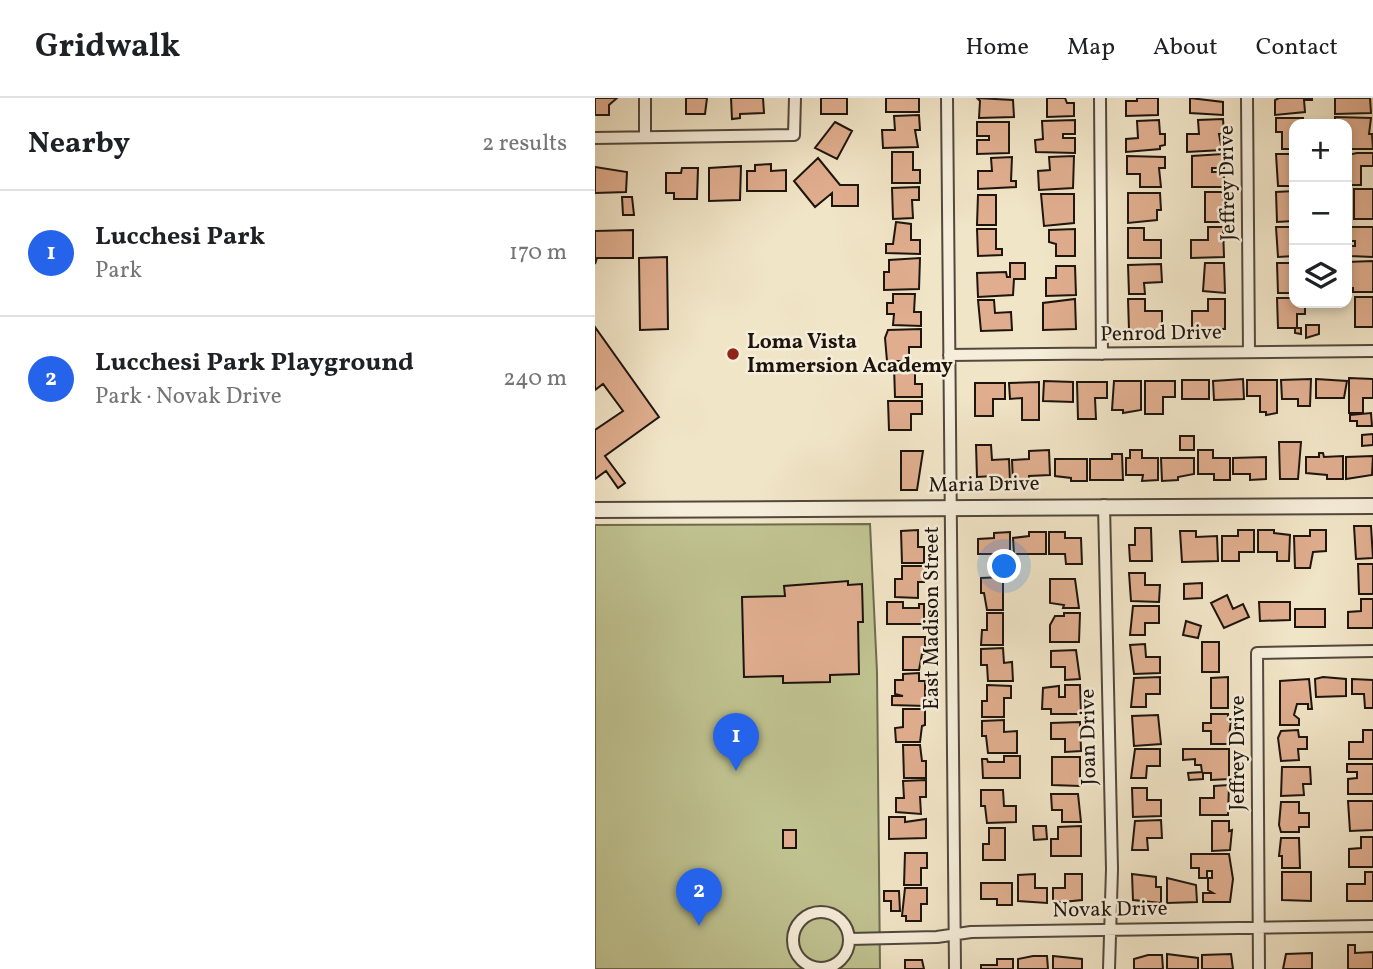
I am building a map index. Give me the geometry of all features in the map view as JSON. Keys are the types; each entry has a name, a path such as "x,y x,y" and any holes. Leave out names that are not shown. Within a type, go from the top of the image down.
{"street":[{"path":"645,98 645,137"},
{"path":"595,138 794,135 795,98"},
{"name":"East Madison Street","path":"947,98 955,969"},
{"path":"1100,98 1102,354"},
{"name":"Jeffrey Drive","path":"1247,98 1249,352"},
{"name":"Penrod Drive","path":"949,355 1373,351"},
{"name":"Maria Drive","path":"595,510 1104,505 1373,506"},
{"name":"Joan Drive","path":"1104,505 1111,855 1109,969"},
{"name":"Jeffrey Drive","path":"1259,969 1257,653 1373,651"},
{"path":"822,912 838,918 849,939 844,957 829,967 820,968 803,962 793,947 793,938 799,922 822,912"},
{"name":"Novak Drive","path":"849,939 1110,929 1373,926"}],"green space":[{"path":"870,524 877,672 880,969 595,969 595,525"}],"building":[{"path":"595,98 617,98 609,105 609,115 595,115"},
{"path":"686,98 707,98 705,114 686,114"},
{"path":"731,98 763,98 764,113 740,114 740,118 732,119"},
{"path":"821,98 847,98 847,114 821,114"},
{"path":"886,98 919,98 919,112 886,112"},
{"path":"977,98 1013,100 1014,117 979,118 980,101"},
{"path":"1047,98 1065,98 1067,103 1074,103 1074,116 1047,117"},
{"path":"1137,98 1158,98 1158,115 1126,116 1126,101 1137,101"},
{"path":"1190,98 1223,102 1223,115 1190,113"},
{"path":"1279,98 1312,100 1304,100 1305,112 1275,115 1275,100"},
{"path":"1335,98 1370,98 1371,113 1335,114"},
{"path":"919,115 920,130 915,130 918,147 883,148 882,130 895,130 894,116"},
{"path":"1276,118 1303,118 1289,119 1289,149 1282,149 1282,132 1276,132"},
{"path":"1371,118 1369,134 1372,134 1373,149 1352,149 1352,119 1335,119"},
{"path":"1223,119 1224,134 1219,134 1222,150 1187,152 1187,134 1199,134 1198,120"},
{"path":"1075,120 1075,134 1063,134 1063,138 1075,138 1075,153 1036,152 1035,140 1043,139 1042,121"},
{"path":"1159,120 1160,134 1165,134 1165,145 1160,146 1160,149 1126,152 1126,139 1138,138 1137,121"},
{"path":"835,122 852,131 837,159 815,148"},
{"path":"977,122 1009,122 1009,153 977,154 977,140 989,140 989,136 977,136"},
{"path":"892,152 913,152 913,170 920,170 920,183 892,183"},
{"path":"1373,153 1373,166 1361,166 1361,185 1352,185 1352,154"},
{"path":"1223,154 1224,168 1212,168 1212,172 1224,172 1224,187 1192,187 1192,156"},
{"path":"1276,154 1289,154 1289,186 1278,186"},
{"path":"1074,156 1073,188 1039,190 1038,171 1050,170 1049,157"},
{"path":"1127,156 1165,157 1165,168 1159,168 1161,187 1140,187 1140,174 1127,174"},
{"path":"1012,157 1011,181 1016,181 1016,187 978,189 978,171 992,171 991,158"},
{"path":"818,158 840,185 858,185 858,206 832,206 832,193 815,207 794,181"},
{"path":"771,164 771,171 786,170 786,191 747,191 747,171 755,171 755,165"},
{"path":"741,166 740,200 709,201 709,168"},
{"path":"595,167 627,172 626,192 595,193"},
{"path":"682,168 698,168 697,199 674,199 674,193 666,193 666,173 681,173"},
{"path":"919,187 919,200 912,200 913,218 893,219 892,188"},
{"path":"1354,189 1373,189 1373,219 1354,219"},
{"path":"1289,191 1289,221 1277,222 1276,192"},
{"path":"1205,192 1223,192 1224,222 1205,222"},
{"path":"1128,193 1160,193 1161,210 1157,210 1157,220 1128,223"},
{"path":"1041,194 1074,194 1074,223 1044,226"},
{"path":"978,195 996,195 996,225 977,225"},
{"path":"622,197 632,197 634,215 623,215"},
{"path":"896,222 911,224 911,240 920,240 920,254 886,253 886,244 893,244"},
{"path":"1208,227 1223,227 1224,257 1191,258 1191,240 1208,240"},
{"path":"1276,227 1289,227 1289,256 1278,257"},
{"path":"1352,227 1373,227 1373,257 1352,256 1355,241 1352,241"},
{"path":"1128,228 1144,228 1144,240 1161,240 1161,258 1128,258"},
{"path":"977,229 996,229 996,249 1002,249 1002,255 978,256"},
{"path":"1075,229 1075,256 1056,256 1056,244 1049,242 1049,230"},
{"path":"633,230 633,258 597,258 595,264 595,231"},
{"path":"667,257 668,329 640,330 639,258"},
{"path":"920,258 919,289 884,290 884,272 889,272 889,260"},
{"path":"1373,261 1373,292 1353,292 1352,262"},
{"path":"1010,263 1025,263 1025,279 1014,279 1013,295 978,297 977,273 1006,272 1007,277 1010,277"},
{"path":"1205,263 1224,263 1225,293 1203,291"},
{"path":"1277,263 1289,263 1289,293 1278,293"},
{"path":"1161,264 1162,282 1144,283 1145,294 1129,294 1128,265"},
{"path":"1056,266 1075,266 1076,295 1046,296 1046,278 1056,278"},
{"path":"893,294 915,294 914,312 921,312 921,326 893,325 894,314 887,314 887,303 893,303"},
{"path":"1355,297 1373,297 1373,327 1355,327"},
{"path":"1277,298 1289,298 1289,308 1305,308 1305,314 1297,314 1297,328 1301,328 1301,334 1295,333 1295,328 1278,328"},
{"path":"1075,299 1076,329 1043,330 1043,303"},
{"path":"1128,299 1145,299 1145,311 1162,311 1162,330 1129,330"},
{"path":"1208,299 1225,299 1225,329 1192,329 1192,311 1208,311"},
{"path":"978,300 994,300 995,313 1011,312 1012,330 981,331"},
{"path":"1306,325 1319,325 1319,334 1306,338"},
{"path":"595,327 659,417 605,456 625,483 618,488 606,471 595,479 595,430 623,411 603,384 595,390"},
{"path":"921,329 921,347 909,347 909,361 887,361 885,338 888,330"},
{"path":"894,366 915,366 915,384 922,384 922,397 895,397"},
{"path":"1349,378 1373,379 1373,398 1363,398 1363,413 1349,413"},
{"path":"1243,379 1244,399 1214,400 1213,381"},
{"path":"1311,379 1310,406 1298,406 1298,399 1282,399 1281,380"},
{"path":"1316,379 1347,381 1344,398 1316,398"},
{"path":"1182,380 1209,380 1209,399 1182,399"},
{"path":"1247,380 1277,380 1277,413 1266,415 1266,412 1260,412 1260,396 1247,396"},
{"path":"1044,381 1073,382 1073,402 1043,401"},
{"path":"1114,381 1141,381 1141,410 1123,413 1123,410 1112,410"},
{"path":"1145,381 1175,381 1175,397 1163,397 1163,414 1145,414"},
{"path":"1039,382 1039,420 1022,420 1022,398 1010,399 1009,383"},
{"path":"1077,382 1107,382 1107,398 1095,398 1096,419 1078,419"},
{"path":"975,383 1005,383 1005,399 993,399 993,416 975,416"},
{"path":"888,401 922,401 922,414 911,414 911,430 889,430"},
{"path":"1371,413 1372,426 1357,426 1357,421 1350,421 1350,415"},
{"path":"1373,434 1373,445 1362,446 1362,435"},
{"path":"1180,436 1194,436 1194,450 1180,450"},
{"path":"1279,442 1301,442 1298,479 1280,479"},
{"path":"976,445 991,445 992,460 1009,459 1010,481 993,482 993,476 977,477"},
{"path":"1049,450 1050,475 1029,476 1029,481 1013,482 1012,460 1029,459 1029,451"},
{"path":"1130,450 1142,450 1142,458 1158,458 1158,480 1142,481 1143,475 1126,475 1126,458 1130,458"},
{"path":"1198,450 1213,450 1213,458 1230,458 1230,480 1214,480 1214,474 1198,474"},
{"path":"901,451 923,451 917,490 901,490"},
{"path":"1319,453 1323,453 1324,457 1343,456 1343,479 1327,479 1327,475 1306,473 1306,457 1319,457"},
{"path":"1112,454 1122,454 1123,480 1090,480 1090,459 1112,459"},
{"path":"1373,456 1372,475 1346,479 1346,457"},
{"path":"1266,457 1266,479 1250,480 1250,474 1233,474 1233,458"},
{"path":"1161,458 1194,458 1194,474 1178,477 1178,480 1162,481"},
{"path":"1055,459 1087,459 1087,481 1071,481 1071,478 1055,476"},
{"path":"1354,526 1371,526 1373,558 1356,559"},
{"path":"1135,528 1151,528 1152,561 1130,561 1129,545 1135,545"},
{"path":"918,530 918,547 924,547 924,563 902,563 901,531"},
{"path":"1238,530 1254,530 1254,552 1239,552 1239,561 1222,561 1222,536 1238,536"},
{"path":"1258,530 1274,530 1274,533 1290,535 1289,561 1277,561 1277,552 1258,552"},
{"path":"1310,530 1326,530 1326,551 1313,552 1310,568 1295,568 1294,536 1310,536"},
{"path":"1180,531 1196,531 1196,537 1217,536 1218,561 1182,562"},
{"path":"1010,532 1010,554 978,554 978,539 994,538 994,533"},
{"path":"1029,532 1046,532 1046,554 1014,554 1013,538 1029,536"},
{"path":"1049,532 1065,532 1065,538 1081,538 1082,564 1066,564 1065,554 1049,554"},
{"path":"1358,564 1373,564 1373,594 1359,594"},
{"path":"902,566 924,566 924,582 918,582 918,598 895,597 895,579 902,579"},
{"path":"1129,573 1145,573 1145,585 1160,585 1159,602 1131,601"},
{"path":"1003,577 1003,610 987,610 984,593 981,593 981,578"},
{"path":"1050,579 1075,579 1079,608 1063,608 1064,605 1050,603"},
{"path":"848,581 848,585 862,584 863,622 858,622 859,674 830,675 830,682 783,683 783,676 744,677 742,597 785,596 784,586"},
{"path":"1202,583 1202,598 1184,599 1184,584"},
{"path":"1227,595 1233,609 1243,604 1249,617 1224,628 1211,603"},
{"path":"1361,599 1373,599 1373,628 1348,628 1348,612 1361,611"},
{"path":"887,602 903,602 903,608 919,608 919,604 924,604 924,624 887,624"},
{"path":"1259,602 1290,602 1290,620 1260,621"},
{"path":"1133,606 1159,606 1159,623 1145,623 1145,635 1130,635"},
{"path":"1295,609 1325,609 1325,627 1295,627"},
{"path":"987,613 1003,613 1003,645 981,645 982,630 987,630"},
{"path":"1064,613 1080,613 1079,642 1050,642 1050,625 1055,616 1064,616"},
{"path":"1186,621 1201,626 1198,638 1183,635"},
{"path":"903,637 925,637 925,654 922,654 919,670 903,670"},
{"path":"1202,642 1219,642 1219,672 1202,672"},
{"path":"1145,644 1146,657 1160,657 1160,673 1134,674 1130,645"},
{"path":"1003,648 1004,663 1012,662 1013,681 988,681 987,665 981,665 981,649"},
{"path":"1076,650 1080,679 1065,680 1065,667 1051,667 1051,651"},
{"path":"919,673 919,681 925,681 925,706 892,705 892,696 903,696 895,694 895,680 903,680 903,674"},
{"path":"1160,677 1160,694 1146,694 1146,707 1131,707 1134,678"},
{"path":"1228,677 1228,708 1211,708 1211,678"},
{"path":"1309,679 1312,709 1308,709 1308,704 1297,704 1294,715 1299,719 1299,725 1280,725 1280,681"},
{"path":"1315,679 1346,679 1346,696 1316,697"},
{"path":"1352,679 1373,680 1373,708 1365,708 1364,694 1352,694"},
{"path":"987,685 1011,686 1011,698 1004,698 1004,717 982,717 982,701 987,701"},
{"path":"1065,685 1080,685 1081,714 1051,714 1051,709 1042,709 1043,688 1059,686 1059,697 1065,697"},
{"path":"903,709 925,709 925,725 922,726 920,742 896,742 895,728 903,727"},
{"path":"1211,714 1228,714 1228,721 1231,721 1228,744 1211,744 1211,731 1203,731 1203,723 1211,723"},
{"path":"1158,715 1161,744 1134,746 1132,716"},
{"path":"1004,720 1004,732 1017,731 1017,753 988,753 986,736 982,736 982,721"},
{"path":"1080,722 1081,751 1065,752 1065,739 1051,739 1051,723"},
{"path":"1298,730 1299,737 1307,737 1307,749 1298,749 1299,760 1281,761 1278,738 1281,731"},
{"path":"1363,730 1373,730 1373,759 1349,759 1349,742 1363,742"},
{"path":"903,745 920,745 922,761 926,761 926,778 904,778"},
{"path":"1135,749 1160,749 1160,766 1147,766 1146,778 1131,778"},
{"path":"1183,749 1229,749 1229,779 1211,780 1211,773 1203,773 1203,779 1189,780 1188,773 1202,772 1201,765 1195,765 1195,759 1183,760"},
{"path":"1004,756 1020,756 1020,778 983,778 982,759 987,759 988,762 1004,762"},
{"path":"1052,757 1080,757 1080,786 1052,785"},
{"path":"1347,764 1373,764 1373,794 1348,794 1348,779 1357,778 1357,772 1347,772"},
{"path":"1282,767 1310,767 1311,784 1303,784 1304,795 1281,796"},
{"path":"926,780 926,797 920,797 921,814 896,812 896,798 904,798 903,781"},
{"path":"1229,785 1228,815 1200,815 1200,798 1214,798 1214,786"},
{"path":"1132,788 1147,788 1147,800 1161,800 1161,816 1133,817"},
{"path":"981,790 1003,790 1004,806 1016,806 1016,822 987,823 985,806 981,806"},
{"path":"1051,794 1078,794 1081,822 1062,822 1062,810 1052,810"},
{"path":"1348,801 1373,801 1373,830 1350,831"},
{"path":"1281,802 1299,802 1299,813 1309,813 1309,827 1299,827 1299,832 1281,832"},
{"path":"889,817 905,817 905,822 926,819 926,838 889,839"},
{"path":"1161,820 1162,838 1147,838 1148,850 1132,850 1135,821"},
{"path":"1212,821 1229,821 1229,831 1232,830 1230,850 1212,851"},
{"path":"1033,826 1046,826 1047,839 1034,840"},
{"path":"1081,826 1081,856 1051,856 1051,839 1058,839 1058,827"},
{"path":"989,828 1005,828 1005,860 983,860 983,844 989,844"},
{"path":"783,830 796,830 796,848 783,848"},
{"path":"1361,837 1373,837 1373,867 1349,867 1349,849 1361,848"},
{"path":"1281,838 1299,838 1300,868 1282,868 1282,856 1279,856"},
{"path":"905,853 927,853 927,868 921,868 921,885 904,885"},
{"path":"1191,854 1229,854 1233,879 1230,902 1203,902 1203,893 1213,893 1208,890 1208,878 1212,878 1212,871 1207,871 1207,878 1199,878 1199,868 1191,868"},
{"path":"1282,872 1311,872 1311,901 1282,900"},
{"path":"1365,872 1373,872 1373,901 1347,901 1347,884 1365,884"},
{"path":"1035,874 1035,888 1047,888 1047,903 1018,901 1018,875"},
{"path":"1065,874 1082,874 1082,900 1053,903 1053,888 1065,888"},
{"path":"1132,874 1156,877 1156,887 1161,887 1161,903 1133,900"},
{"path":"1167,878 1196,885 1197,902 1167,903"},
{"path":"981,883 1012,883 1012,905 997,905 997,899 981,899"},
{"path":"905,888 927,888 927,904 921,904 921,921 906,921 906,916 902,916"},
{"path":"884,891 899,891 900,911 891,911 891,901 884,901"},
{"path":"1348,945 1355,945 1355,953 1373,952 1373,969 1348,969"},
{"path":"1312,953 1312,969 1283,969 1286,954"},
{"path":"1167,954 1198,958 1198,969 1167,969"},
{"path":"1231,954 1233,969 1202,969 1202,955"},
{"path":"1162,955 1163,969 1134,969 1134,959"},
{"path":"1047,956 1048,969 1018,969 1018,959"},
{"path":"1053,956 1082,959 1082,969 1053,969"},
{"path":"997,959 1013,959 1013,969 981,969 981,965 997,965"},
{"path":"905,960 922,960 924,969 905,969"}],"place":[{"name":"Loma Vista Immersion Academy","path":"733,354"},
{"name":"Lucchesi Park","path":"736,771"},
{"name":"Lucchesi Park Playground","path":"699,926"}]}
